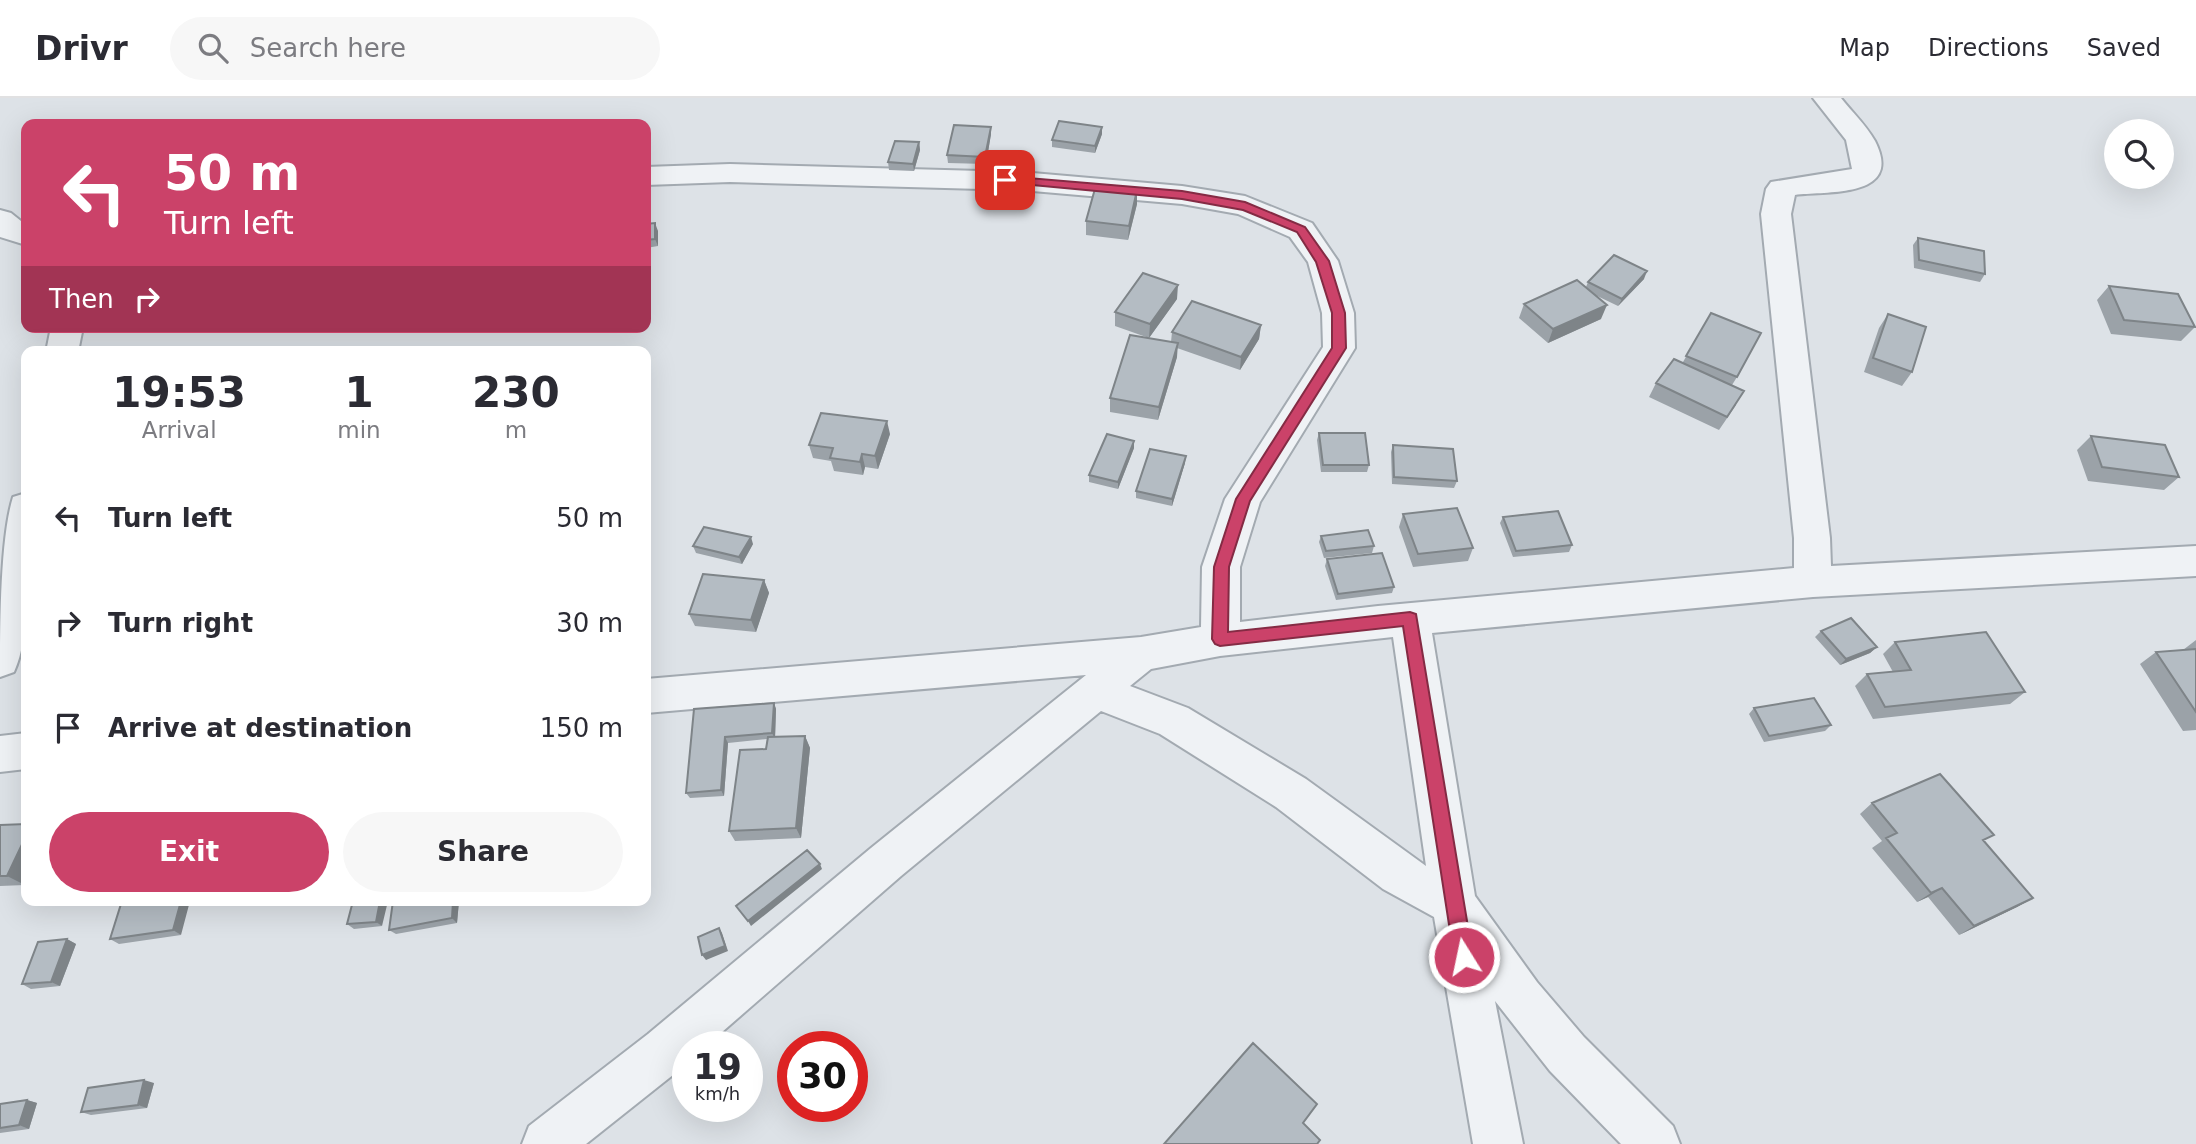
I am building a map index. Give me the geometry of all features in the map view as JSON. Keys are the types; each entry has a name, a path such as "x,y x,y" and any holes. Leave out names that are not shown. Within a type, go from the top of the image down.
{"street":[{"path":"1813,582 1812,538 1776,214 1781,189 1794,185 1856,180 1867,173 1868,155 1859,136 1827,98"},
{"path":"651,176 730,173 1021,181 1182,195 1245,206 1301,230 1323,261 1338,313 1339,348 1243,499 1221,567 1220,639"},
{"path":"0,660 21,536"},
{"path":"651,696 1141,653 1220,639 1813,582 2196,561"},
{"path":"1410,619 1454,904 1498,1144"},
{"path":"547,1144 665,1051 886,862 1141,653"},
{"path":"1096,691 1174,721 1291,793 1399,874 1454,904 1521,998 1567,1054 1655,1144"},
{"path":"0,754 21,752"}],"building":[{"path":"1059,121 1102,127 1095,146 1052,140"},
{"path":"954,125 991,127 985,157 947,155"},
{"path":"895,141 919,142 913,164 888,162"},
{"path":"1096,185 1137,190 1129,226 1086,221"},
{"path":"651,223 655,223 655,239 651,239"},
{"path":"1918,238 1984,251 1985,274 1919,260"},
{"path":"1614,255 1647,271 1622,299 1588,282"},
{"path":"1143,273 1178,285 1150,324 1115,312"},
{"path":"1577,280 1607,305 1553,329 1524,304"},
{"path":"2109,286 2178,294 2195,327 2124,320"},
{"path":"1192,301 1261,325 1241,357 1172,332"},
{"path":"1711,313 1761,333 1737,377 1686,356"},
{"path":"1888,314 1926,327 1912,372 1873,358"},
{"path":"1130,335 1178,343 1159,407 1110,398"},
{"path":"1674,359 1744,391 1727,417 1656,383"},
{"path":"821,413 887,421 875,456 862,454 860,462 830,458 833,448 809,445"},
{"path":"1319,433 1365,433 1369,465 1323,465"},
{"path":"1107,434 1134,441 1118,482 1089,475"},
{"path":"2091,436 2165,445 2179,477 2102,467"},
{"path":"1393,445 1453,449 1457,481 1394,477"},
{"path":"1150,449 1186,456 1172,499 1136,491"},
{"path":"1457,508 1473,548 1418,554 1403,514"},
{"path":"1558,511 1572,545 1516,551 1503,517"},
{"path":"704,527 751,537 739,557 693,546"},
{"path":"1368,530 1374,546 1326,551 1321,536"},
{"path":"1382,553 1394,587 1338,594 1327,559"},
{"path":"703,574 764,580 751,620 689,614"},
{"path":"1851,618 1877,647 1846,659 1821,631"},
{"path":"1986,632 2025,692 1885,707 1867,674 1911,670 1895,642"},
{"path":"2196,649 2196,712 2156,652"},
{"path":"1814,698 1831,725 1769,736 1754,708"},
{"path":"774,703 772,733 725,737 721,790 686,793 694,709"},
{"path":"805,736 796,828 729,831 740,750 766,749 768,737"},
{"path":"1940,774 1994,835 1983,840 2033,898 1974,926 1942,888 1931,893 1886,838 1897,833 1872,803"},
{"path":"21,824 21,847 7,876 0,876 0,825"},
{"path":"807,850 820,864 748,921 736,906"},
{"path":"120,906 180,906 173,930 110,939"},
{"path":"352,906 379,906 376,922 347,924"},
{"path":"392,906 453,906 452,918 389,930"},
{"path":"719,928 725,946 702,955 698,937"},
{"path":"67,939 51,982 22,984 38,942"},
{"path":"1253,1043 1317,1104 1303,1123 1320,1140 1317,1144 1164,1144"},
{"path":"144,1080 138,1105 81,1112 88,1088"},
{"path":"27,1100 19,1125 0,1128 0,1104"}],"route":[{"path":"1005,180 1182,195 1245,206 1301,230 1323,261 1338,313 1339,348 1243,499 1221,567 1220,639 1410,619 1464,957"}]}
